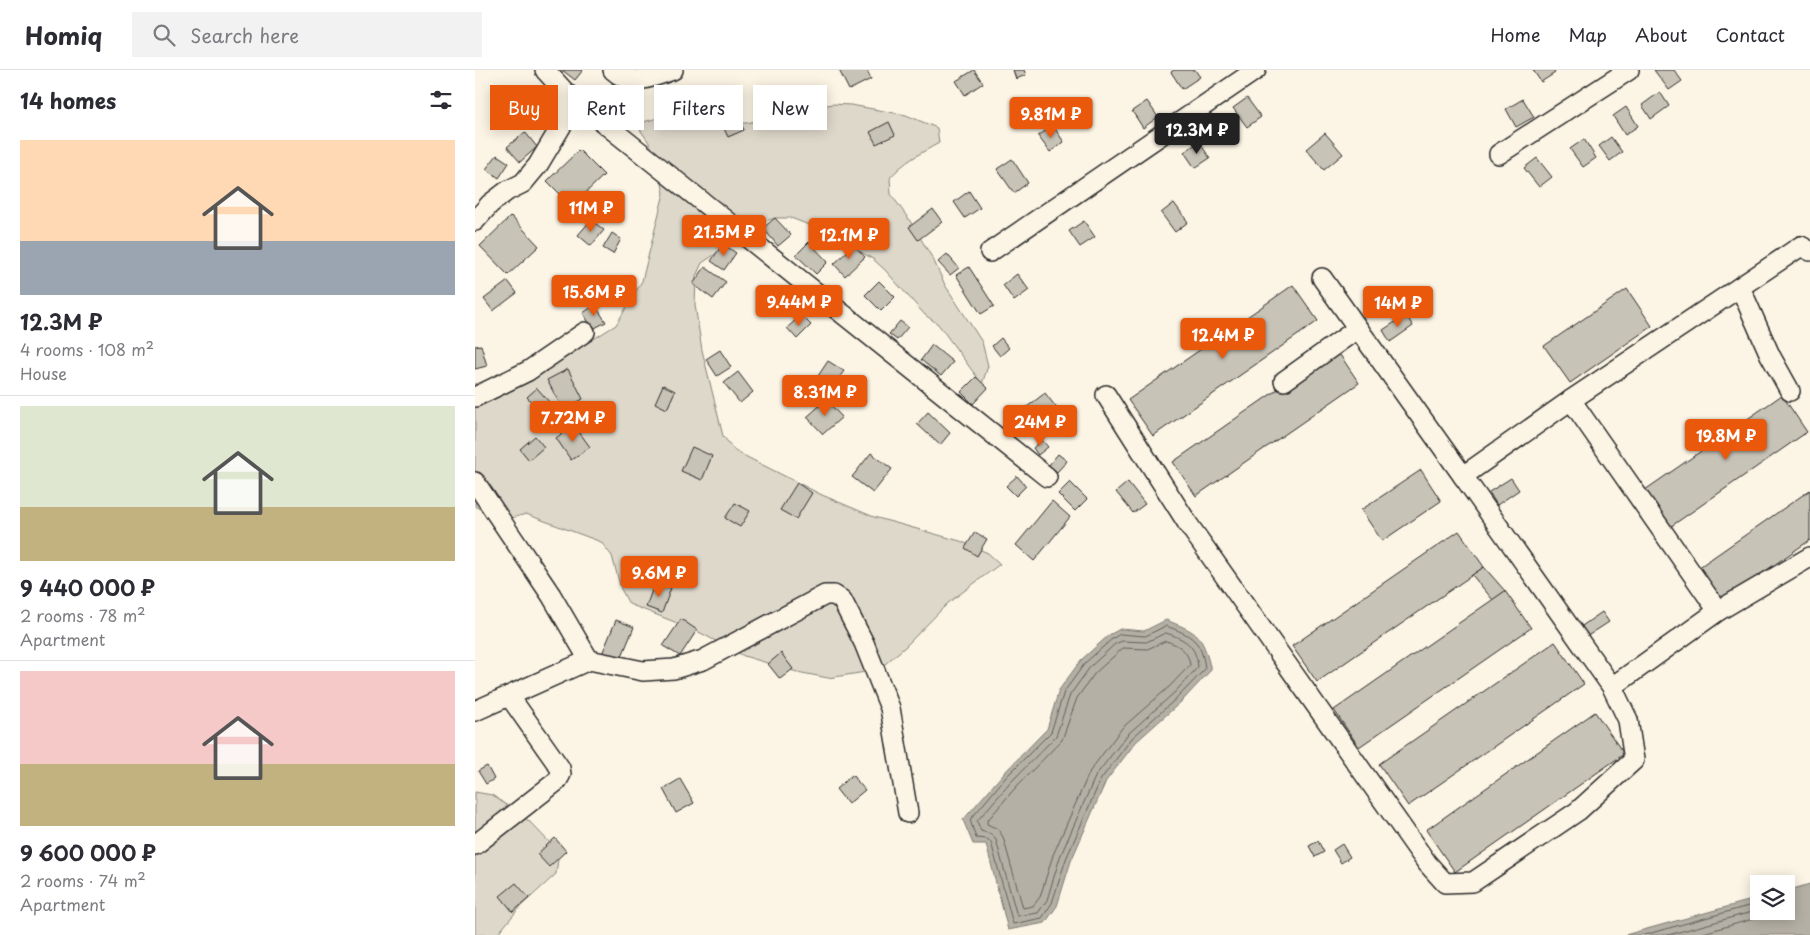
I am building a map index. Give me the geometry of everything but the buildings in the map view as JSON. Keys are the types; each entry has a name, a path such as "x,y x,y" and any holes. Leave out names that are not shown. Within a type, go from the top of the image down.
{"street":[{"path":"545,70 565,92 1047,477"},
{"path":"613,70 620,77 631,81 673,70"},
{"path":"990,252 1255,70"},
{"path":"1499,154 1629,70"},
{"path":"475,221 490,204 507,191 523,183 538,165 565,120 565,92"},
{"path":"1463,476 1571,400 1740,287 1807,246"},
{"path":"1106,395 1188,524 1427,863 1445,883 1473,882 1578,811 1634,760 1628,720 1612,687 1322,278"},
{"path":"1740,287 1770,355 1791,391"},
{"path":"1284,380 1357,329"},
{"path":"475,398 528,371 585,332"},
{"path":"1571,400 1718,611"},
{"path":"475,482 551,595 589,660"},
{"path":"1612,687 1718,611 1810,557"},
{"path":"475,711 510,697 589,660 643,671 674,669 703,660 825,595 834,595 842,600 865,643 890,708 908,813"},
{"path":"475,844 557,780 561,774 560,768 510,697"}],"shaded area":[{"path":"827,105 851,105 906,115 937,128 939,143 913,158 895,172 890,178 891,194 910,221 933,259 945,285 982,342 988,366 982,384 938,324 925,315 873,259 827,232 791,218 775,218 760,223 748,230 702,263 696,276 695,305 702,350 723,436 735,451 822,495 874,517 960,541 988,553 1000,564 948,603 905,647 878,670 828,678 797,672 744,656 695,630 629,604 621,589 612,556 601,542 526,514 505,520 489,515 475,506 475,383 488,391 534,376 616,325 642,281 664,193 656,157 640,130 644,130 644,122 654,119 654,130 743,130 743,123 753,122 753,130 827,130"},
{"path":"475,792 492,795 529,821 552,845 558,859 556,874 520,907 497,935 475,935"}],"water":[{"path":"1166,620 1186,628 1197,636 1205,649 1211,670 1183,700 1136,742 1106,781 1071,861 1057,906 1045,923 1008,930 986,844 973,844 963,820 1003,774 1047,729 1059,690 1081,660 1109,635 1120,629 1144,631"},
{"path":"1810,884 1810,935 1625,935 1750,900 1750,920 1795,920 1795,888"}]}
